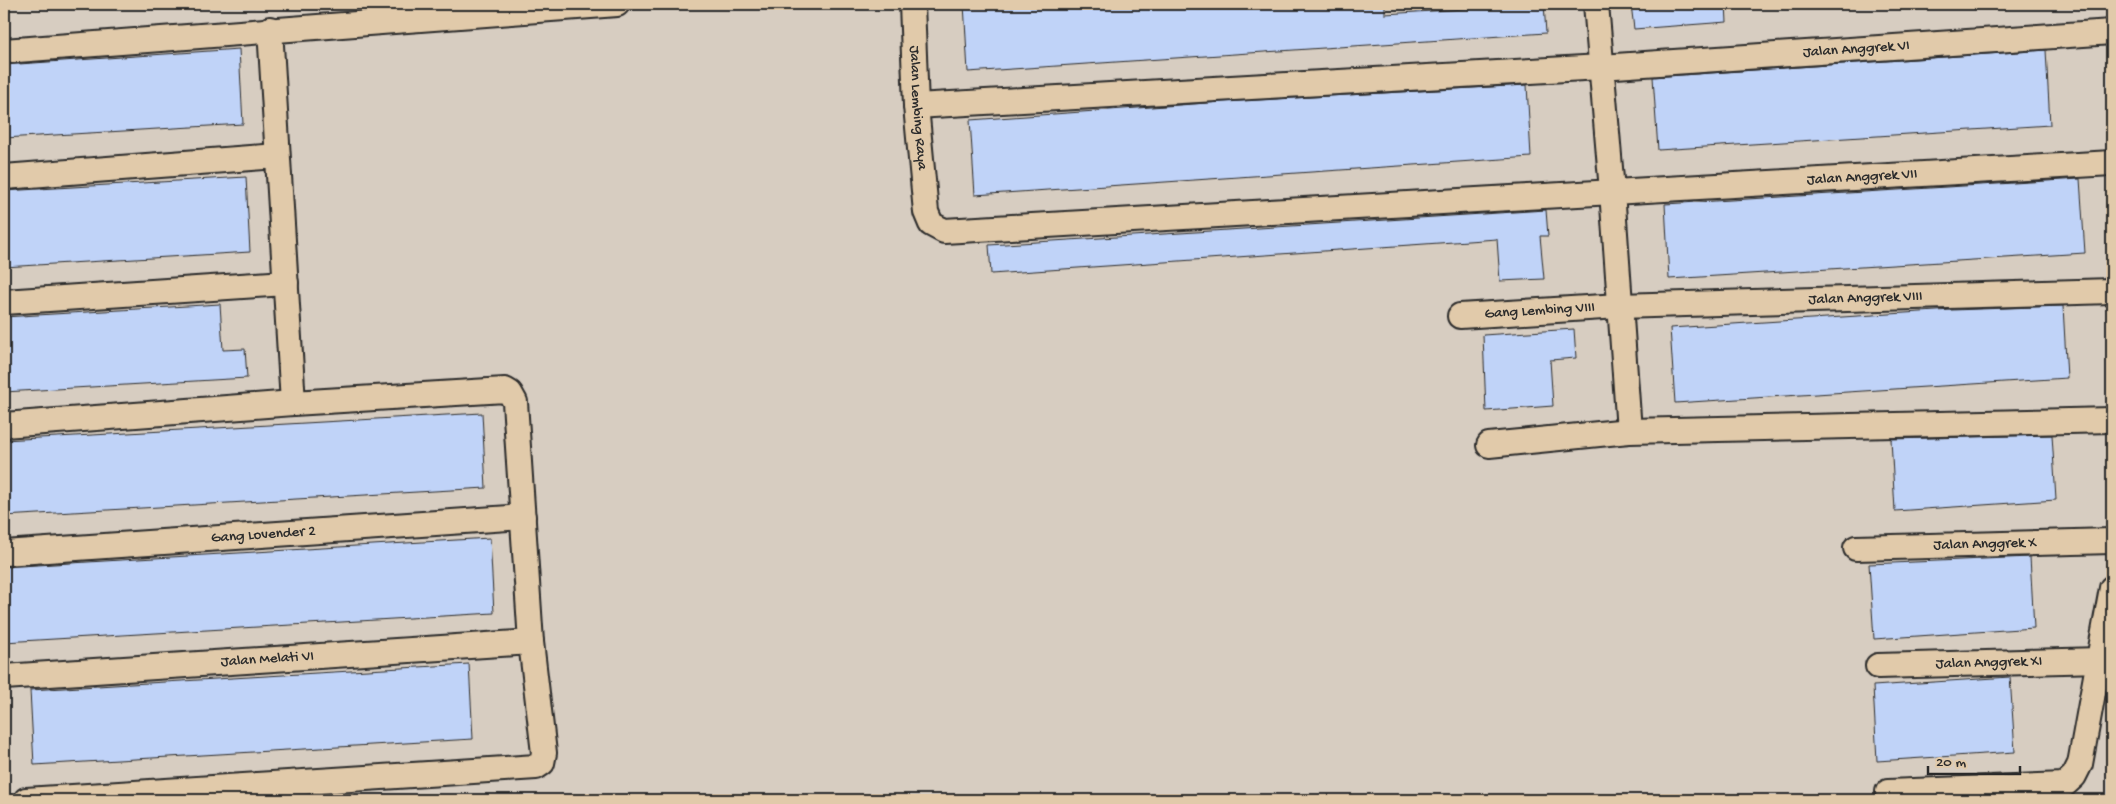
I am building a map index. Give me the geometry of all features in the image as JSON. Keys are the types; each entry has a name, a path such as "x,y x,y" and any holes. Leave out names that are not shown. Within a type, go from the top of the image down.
{"street":[{"path":"4,51 270,29 617,4"},
{"name":"Jalan Lembing Raya","path":"912,4 916,106 926,212"},
{"path":"1596,4 1612,191 1629,431"},
{"path":"270,29 293,403"},
{"name":"Jalan Anggrek VI","path":"916,106 1601,67 2112,32"},
{"path":"4,177 278,156"},
{"name":"Jalan Anggrek VII","path":"926,212 932,224 944,231 2112,163"},
{"path":"4,302 286,282"},
{"name":"Jalan Anggrek VIII","path":"1619,306 2112,291"},
{"name":"Gang Lembing VIII","path":"1460,316 1619,306"},
{"path":"4,425 293,403 505,390 510,393 515,402 530,642 544,753 542,763 536,767 26,800"},
{"path":"1489,446 1629,431 2112,420"},
{"name":"Gang Lovender 2","path":"4,553 523,517"},
{"name":"Jalan Anggrek X","path":"1856,548 2112,541"},
{"path":"1888,792 2064,785 2074,776 2080,764 2112,588"},
{"name":"Jalan Melati VI","path":"4,677 530,642"},
{"name":"Jalan Anggrek XI","path":"1878,666 2100,660"}],"building":[{"path":"964,4 1385,4 1385,14 1544,4 1546,33 968,72"},
{"path":"1631,4 1726,4 1727,22 1634,29"},
{"path":"239,49 243,124 4,138 4,65"},
{"path":"2046,50 2050,125 1658,150 1653,77"},
{"path":"1527,85 1531,157 975,195 970,120 1221,102"},
{"path":"246,177 250,252 4,267 4,191"},
{"path":"2080,179 2085,253 1669,279 1665,204"},
{"path":"1546,210 1548,236 1540,236 1544,279 1500,281 1497,239 991,274 989,245"},
{"path":"220,304 223,350 245,349 247,378 4,392 4,317"},
{"path":"2063,306 2067,378 1675,403 1670,328 1952,310"},
{"path":"1574,329 1576,358 1550,360 1553,406 1486,411 1483,335"},
{"path":"482,413 486,488 4,516 4,440"},
{"path":"2052,435 2056,500 1895,511 1891,439"},
{"path":"490,538 494,613 4,642 4,567"},
{"path":"2030,557 2034,628 1874,639 1869,564"},
{"path":"469,664 473,739 34,765 30,690"},
{"path":"2010,677 2015,752 1877,761 1873,686"}]}
